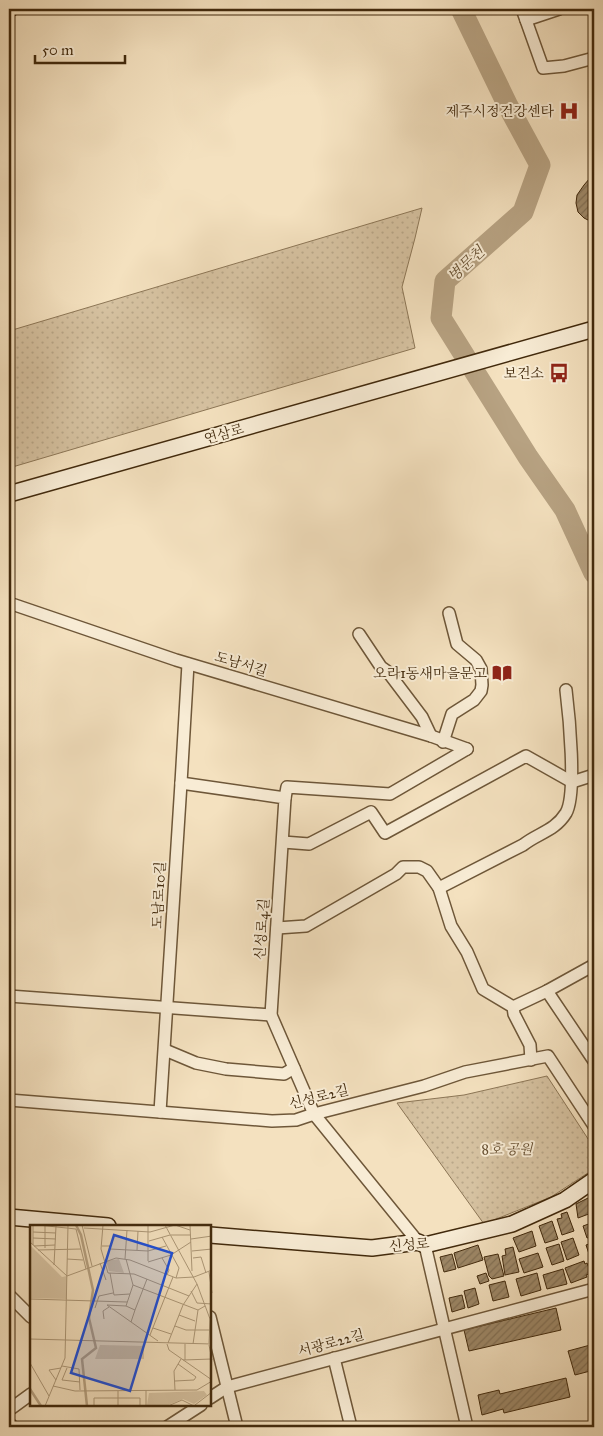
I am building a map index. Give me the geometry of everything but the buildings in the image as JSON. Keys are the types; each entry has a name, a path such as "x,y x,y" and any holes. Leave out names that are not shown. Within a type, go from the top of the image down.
{"main road":[{"name":"연삼로","path":"9,494 594,329"},
{"name":"신성로","path":"211,1235 372,1248 421,1244 512,1224 565,1200 594,1180"},
{"path":"9,1217 46,1223 87,1225"}],"street":[{"path":"560,9 524,14 543,68 564,66 594,58"},
{"name":"도남서길","path":"9,603 188,664 430,736 466,750 390,794 287,787 285,798"},
{"path":"443,742 452,714 474,700 481,691 482,685 481,669 476,660 457,644 449,613"},
{"path":"359,634 381,667 388,672 417,710 430,736"},
{"path":"188,664 181,783 285,798"},
{"path":"439,888 535,836 552,830 567,812 572,782 569,712 566,690"},
{"path":"283,842 309,844 371,812 385,833 526,756 572,782 594,775"},
{"name":"도남로10길","path":"160,1112 181,783"},
{"name":"신성로4길","path":"285,798 271,1015 314,1114 421,1244"},
{"path":"277,928 306,926 396,874 403,867 419,867 426,871 439,888 451,926 467,952 483,989 513,1007"},
{"path":"513,1007 594,965"},
{"path":"547,991 594,1061"},
{"path":"9,996 271,1015"},
{"path":"513,1007 514,1014 530,1045 531,1060"},
{"path":"165,1050 196,1064 226,1069 284,1074 294,1068"},
{"name":"신성로2길","path":"9,1100 272,1121 296,1120 424,1086 465,1072 548,1056 594,1126"},
{"path":"421,1244 467,1427"},
{"name":"서광로22길","path":"211,1397 227,1387 594,1289"},
{"path":"9,1295 30,1316"},
{"path":"211,1321 237,1427"},
{"path":"334,1358 351,1427"},
{"path":"9,1410 30,1395"},
{"path":"167,1427 198,1406"},
{"path":"9,1423 13,1427"}],"green space":[{"path":"422,208 402,287 415,348 9,468 9,331"},
{"name":"8호 공원","path":"547,1076 594,1148 594,1169 551,1197 484,1224 397,1103 464,1095"}],"waterway":[{"name":"병문천","path":"461,9 508,106 540,165 523,212 445,281 441,318 528,457 565,510 594,573"}],"place":[{"name":"제주시정건강센타","path":"569,111"},
{"name":"보건소","path":"559,373"},
{"name":"오라1동새마을문고","path":"502,673"}]}
